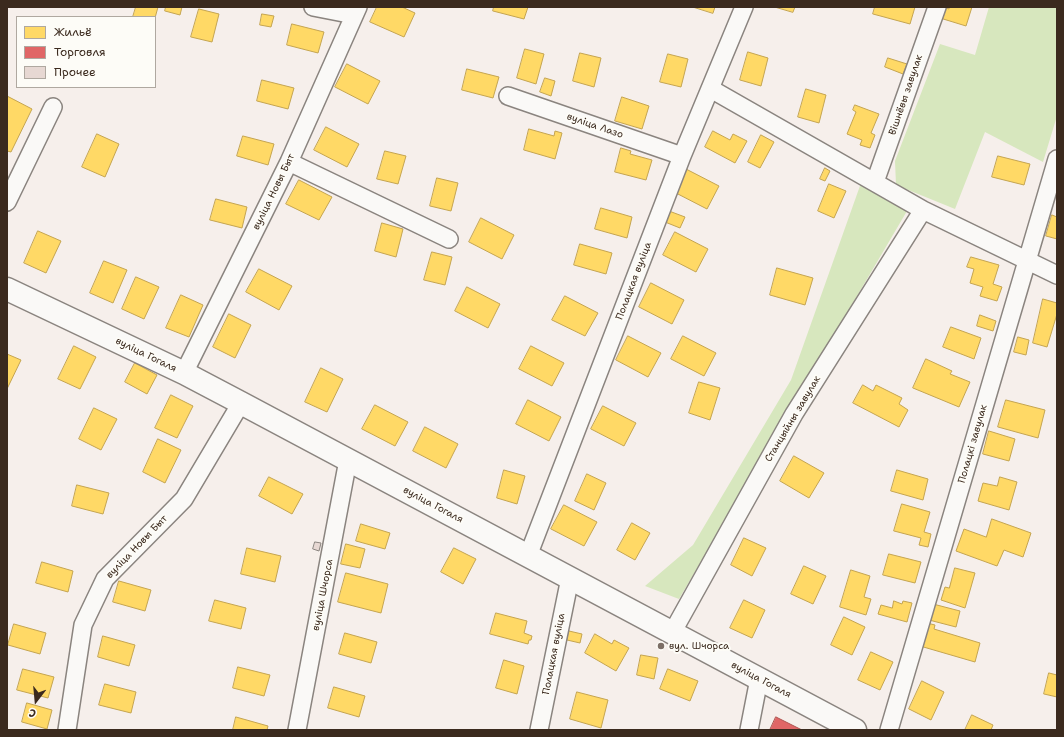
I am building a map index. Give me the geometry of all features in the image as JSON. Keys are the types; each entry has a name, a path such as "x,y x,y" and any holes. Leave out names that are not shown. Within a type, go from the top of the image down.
{"main road":[{"name":"вуліца Гогаля","path":"7,289 184,373 855,730"}],"street":[{"path":"313,7 356,11"},
{"name":"Полацкая вуліца","path":"528,556 682,156 744,7"},
{"name":"Вішнёвы завулак","path":"875,182 937,7"},
{"name":"вуліца Новы Быт","path":"184,373 289,162 356,11"},
{"path":"711,89 922,210 1057,275"},
{"name":"вуліца Лазо","path":"508,96 682,156"},
{"path":"7,202 53,107"},
{"name":"Полацкі завулак","path":"889,730 1057,159"},
{"path":"289,162 448,239"},
{"name":"Станцыйны завулак","path":"672,633 794,414 922,210"},
{"name":"вуліца Новы Быт","path":"67,730 83,625 105,579 184,499 241,403"},
{"name":"вуліца Шчорса","path":"297,730 348,460"},
{"name":"Полацкая вуліца","path":"539,730 570,578"},
{"path":"748,730 759,679"}],"green space":[{"path":"989,7 1057,7 1057,116 1043,162 985,132 955,209 896,185 895,161 940,44 975,55"},
{"path":"861,183 907,211 679,599 645,586 693,545 791,380"}],"building: Жильё":[{"path":"136,7 158,7 156,16 133,16"},
{"path":"166,7 182,7 180,15 165,11"},
{"path":"377,7 402,7 415,13 404,37 370,22"},
{"path":"494,7 528,7 524,19 493,11"},
{"path":"693,7 715,7 713,13"},
{"path":"775,7 795,7 793,12"},
{"path":"875,7 915,7 910,24 873,14"},
{"path":"944,7 949,9 949,7 972,7 966,26 940,18"},
{"path":"199,9 219,14 212,42 191,37"},
{"path":"262,14 274,16 271,27 260,25"},
{"path":"292,24 324,32 318,53 287,45"},
{"path":"525,49 544,54 536,84 517,78"},
{"path":"748,52 768,58 761,86 740,80"},
{"path":"580,53 601,58 594,87 573,81"},
{"path":"668,54 688,59 681,87 660,82"},
{"path":"888,58 907,64 903,74 885,67"},
{"path":"347,64 380,81 368,104 335,87"},
{"path":"467,69 499,77 493,98 462,90"},
{"path":"545,78 555,81 551,96 540,92"},
{"path":"262,80 294,88 288,109 257,101"},
{"path":"806,89 826,95 819,123 798,117"},
{"path":"7,96 32,109 11,152 7,151"},
{"path":"622,97 649,106 642,129 615,121"},
{"path":"855,105 879,114 871,133 875,135 870,148 860,145 862,140 847,134 856,112 853,110"},
{"path":"326,127 359,144 347,167 314,150"},
{"path":"529,129 554,136 555,131 562,133 555,159 524,150"},
{"path":"713,131 730,140 733,134 747,141 735,163 705,147"},
{"path":"97,134 119,144 105,177 82,167"},
{"path":"761,135 774,142 760,168 748,162"},
{"path":"243,136 274,144 268,165 237,156"},
{"path":"621,148 631,151 630,154 652,160 646,180 615,172"},
{"path":"385,151 406,156 398,184 377,179"},
{"path":"998,156 1030,164 1024,185 992,177"},
{"path":"825,168 830,171 825,181 820,179"},
{"path":"686,169 719,186 707,209 674,192"},
{"path":"437,178 458,183 451,211 430,206"},
{"path":"299,180 332,197 319,220 286,204"},
{"path":"829,184 846,191 834,218 818,211"},
{"path":"216,199 247,207 242,228 210,220"},
{"path":"601,208 632,217 627,238 595,229"},
{"path":"669,211 685,217 680,228 665,222"},
{"path":"1052,215 1057,217 1057,239 1046,236"},
{"path":"481,218 514,235 502,259 469,242"},
{"path":"382,223 403,229 396,257 375,251"},
{"path":"38,231 61,241 46,273 24,263"},
{"path":"675,232 708,249 696,272 663,255"},
{"path":"580,244 612,253 606,274 574,265"},
{"path":"432,252 452,257 445,285 424,280"},
{"path":"971,257 999,265 993,284 1002,287 997,301 980,296 983,287 970,283 974,269 967,267"},
{"path":"104,261 127,270 113,303 90,293"},
{"path":"777,268 813,278 805,305 770,295"},
{"path":"259,269 292,286 279,310 246,292"},
{"path":"136,277 159,287 144,319 122,309"},
{"path":"651,283 684,300 672,324 639,307"},
{"path":"467,287 500,304 488,328 455,311"},
{"path":"181,295 203,305 189,337 166,328"},
{"path":"565,296 598,313 585,336 552,320"},
{"path":"1043,299 1057,303 1057,314 1047,347 1033,343"},
{"path":"229,314 251,325 235,358 213,347"},
{"path":"980,315 996,321 993,331 977,326"},
{"path":"951,327 981,338 974,359 943,347"},
{"path":"628,336 661,353 648,377 616,360"},
{"path":"683,336 716,353 704,376 671,359"},
{"path":"1018,337 1029,340 1026,355 1014,352"},
{"path":"74,346 96,357 80,389 58,379"},
{"path":"531,346 564,363 552,386 519,369"},
{"path":"7,354 21,360 7,389"},
{"path":"926,359 952,371 950,374 970,382 959,407 913,388"},
{"path":"135,363 157,375 147,394 125,382"},
{"path":"321,368 343,379 327,412 305,402"},
{"path":"699,382 720,388 710,420 689,413"},
{"path":"863,385 873,391 876,385 902,398 899,404 908,410 899,427 853,403"},
{"path":"171,395 193,406 177,438 155,428"},
{"path":"528,400 561,417 549,441 516,424"},
{"path":"1006,400 1045,410 1038,438 998,427"},
{"path":"375,405 408,422 395,446 362,429"},
{"path":"603,406 636,423 624,446 591,429"},
{"path":"94,408 117,419 101,450 79,439"},
{"path":"425,427 458,444 446,468 413,451"},
{"path":"989,431 1015,439 1009,461 983,454"},
{"path":"158,439 181,450 165,483 143,472"},
{"path":"794,456 824,473 809,498 780,481"},
{"path":"504,470 525,476 517,504 497,498"},
{"path":"897,470 928,479 923,500 891,491"},
{"path":"587,474 606,483 594,510 575,501"},
{"path":"269,477 303,494 292,514 259,496"},
{"path":"1000,477 1017,482 1009,510 978,501 983,483 997,486"},
{"path":"77,485 109,493 103,514 72,506"},
{"path":"902,504 930,512 924,532 931,534 928,547 919,545 921,538 894,531"},
{"path":"564,505 597,522 584,546 551,529"},
{"path":"992,519 1031,533 1023,557 1004,550 997,566 956,551 964,529 986,537"},
{"path":"632,523 650,533 635,560 617,550"},
{"path":"361,524 390,533 385,549 356,541"},
{"path":"744,538 766,548 752,576 731,565"},
{"path":"346,544 365,549 360,568 341,564"},
{"path":"247,548 281,556 275,582 241,574"},
{"path":"454,548 476,559 463,584 441,572"},
{"path":"889,554 921,562 915,583 883,575"},
{"path":"42,562 73,571 68,592 36,583"},
{"path":"804,566 826,576 813,604 791,594"},
{"path":"955,568 975,573 965,608 941,600 945,587 949,588"},
{"path":"851,570 870,576 864,597 871,599 866,615 840,607"},
{"path":"346,573 388,584 381,613 338,602"},
{"path":"119,581 151,590 145,611 113,602"},
{"path":"215,600 246,608 241,629 209,621"},
{"path":"744,600 765,610 752,638 730,628"},
{"path":"894,601 902,604 903,601 912,603 907,622 878,614 881,605 892,608"},
{"path":"933,604 960,611 956,627 929,620"},
{"path":"496,613 527,621 524,633 532,636 528,644 490,634"},
{"path":"844,617 865,627 852,655 831,645"},
{"path":"927,623 935,625 934,629 980,643 975,662 920,646"},
{"path":"14,624 46,633 40,654 8,645"},
{"path":"569,631 582,634 580,643 567,640"},
{"path":"345,633 377,642 371,663 339,654"},
{"path":"595,634 612,644 614,640 629,648 616,671 585,653"},
{"path":"103,636 135,645 129,666 98,657"},
{"path":"871,652 893,662 880,690 858,680"},
{"path":"641,655 658,658 654,679 637,675"},
{"path":"504,660 524,666 517,694 496,688"},
{"path":"238,667 270,675 264,696 233,688"},
{"path":"23,669 54,677 48,698 17,690"},
{"path":"668,669 698,681 690,701 660,689"},
{"path":"1049,673 1057,675 1057,697 1044,694"},
{"path":"922,681 944,692 931,720 909,709"},
{"path":"105,684 136,692 131,713 99,705"},
{"path":"334,687 365,696 359,717 328,708"},
{"path":"577,692 608,700 601,728 570,719"},
{"path":"27,703 52,710 47,729 22,722"},
{"path":"972,715 993,725 991,730 965,730"},
{"path":"236,717 268,726 267,730 233,730"}],"building: Торговля":[{"path":"776,717 802,730 770,730"}],"building: Прочее":[{"path":"315,542 321,543 319,551 313,549"}],"place":[{"name":"вул. Шчорса","path":"661,646"}]}
